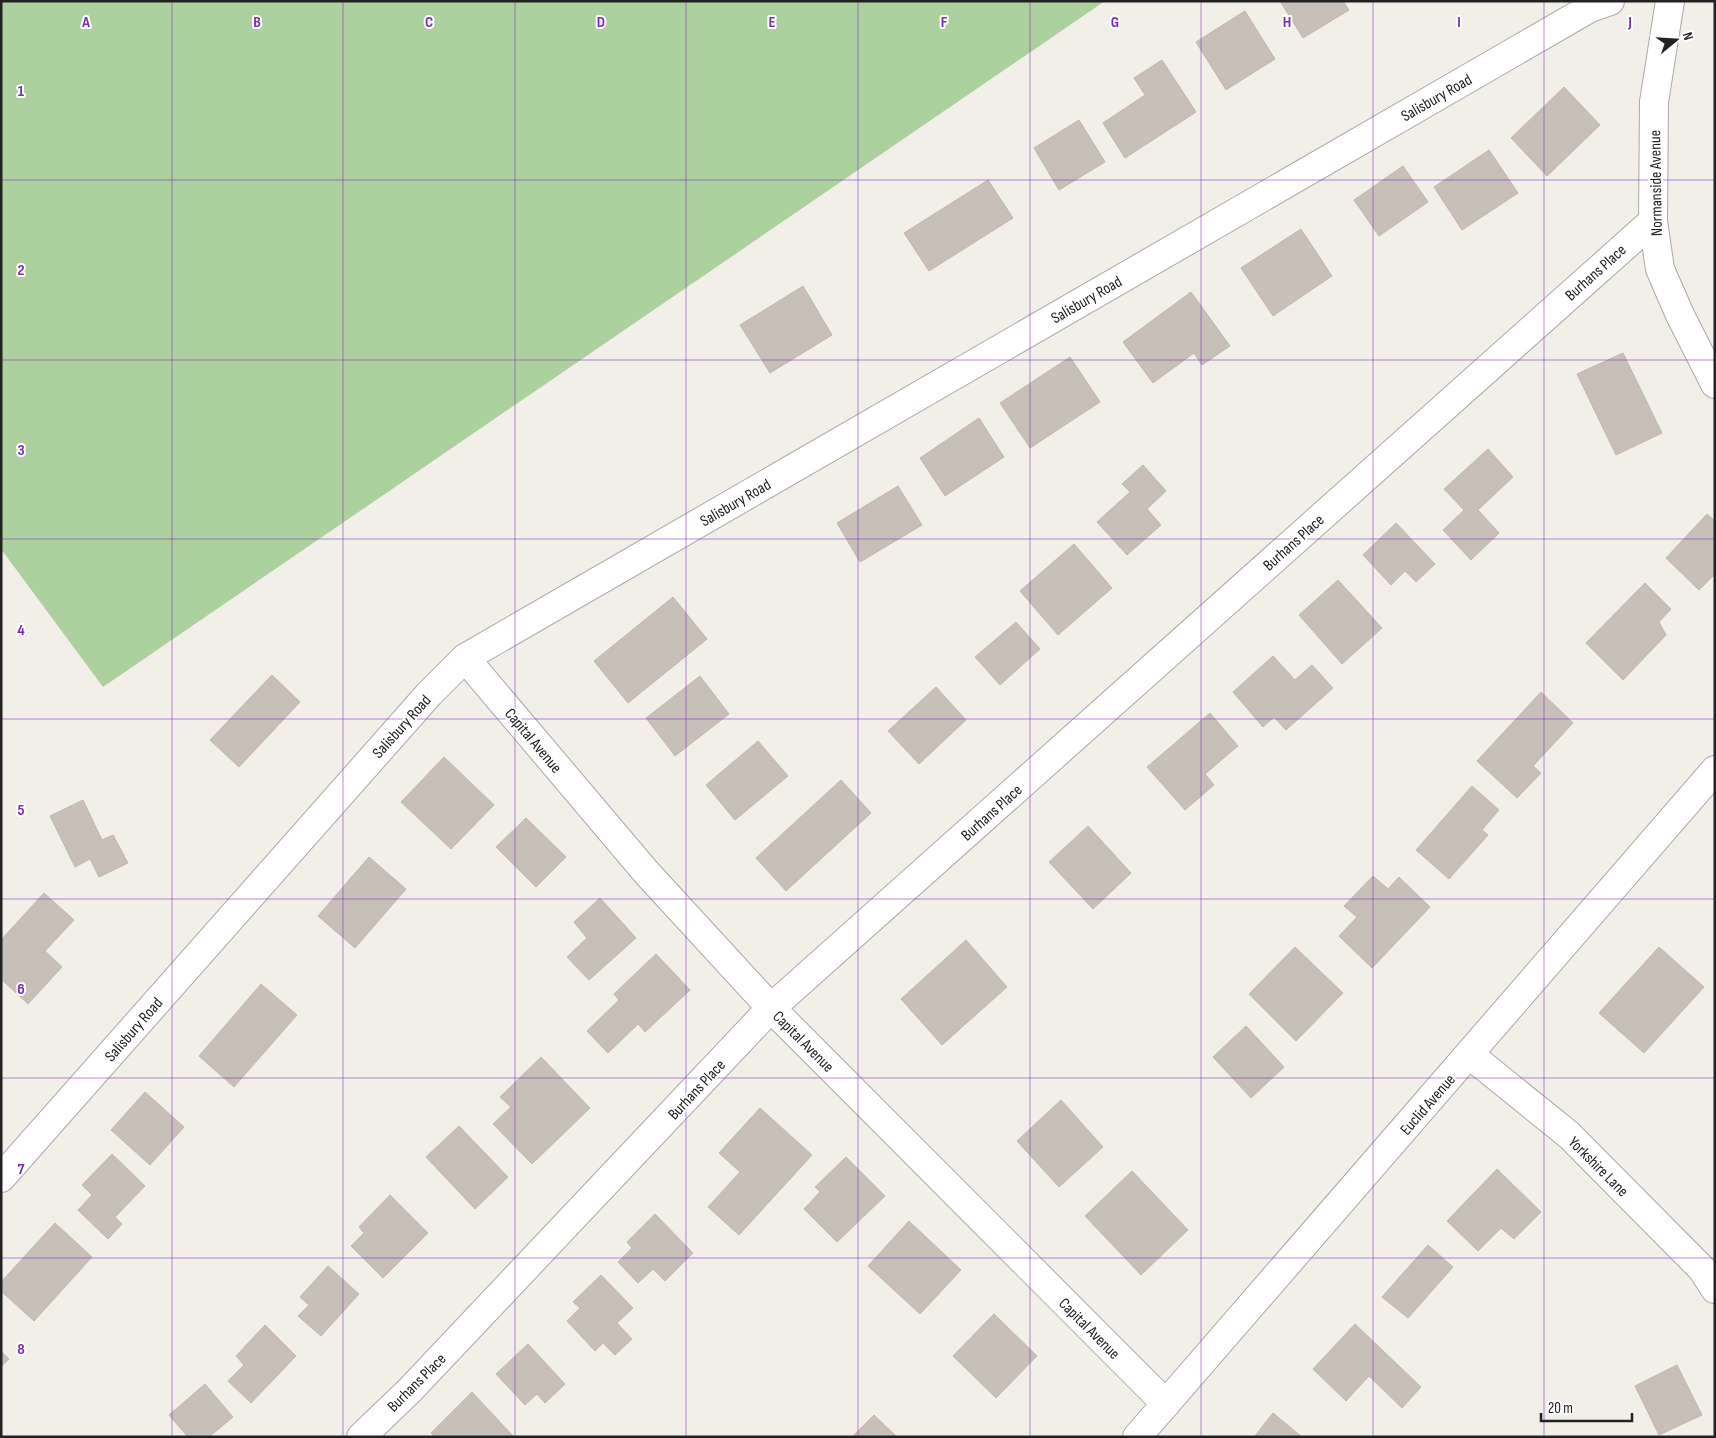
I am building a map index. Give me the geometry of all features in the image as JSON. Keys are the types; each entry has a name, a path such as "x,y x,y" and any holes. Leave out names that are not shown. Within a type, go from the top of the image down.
{"street":[{"name":"Salisbury Road","path":"1,1178 423,701 465,658 1590,8 1610,1"},
{"name":"Normanside Avenue","path":"1670,1 1654,102 1653,220 1660,269 1680,316 1715,384"},
{"name":"Burhans Place","path":"361,1437 410,1390 771,1008 1653,220"},
{"name":"Capital Avenue","path":"465,658 646,872 771,1008 1166,1404"},
{"name":"Euclid Avenue","path":"1137,1437 1715,770"},
{"name":"Yorkshire Lane","path":"1470,1055 1568,1135 1702,1270 1715,1290"}],"green space":[{"path":"1,1 1105,1 103,687 1,549"}],"building":[{"path":"1280,1 1343,1 1349,10 1303,38"},
{"path":"1245,11 1275,59 1226,90 1196,42"},
{"path":"1162,60 1196,112 1125,158 1103,123 1145,95 1134,78"},
{"path":"1564,87 1600,125 1547,176 1511,138"},
{"path":"1079,120 1105,162 1059,190 1034,148"},
{"path":"1489,150 1518,193 1462,230 1434,187"},
{"path":"1403,166 1428,202 1379,236 1354,200"},
{"path":"988,180 1013,218 929,271 904,233"},
{"path":"1301,229 1332,276 1273,316 1241,268"},
{"path":"803,286 832,335 770,373 740,325"},
{"path":"1191,292 1230,346 1202,365 1194,353 1153,383 1123,342"},
{"path":"1623,353 1662,433 1616,455 1577,374"},
{"path":"1070,357 1100,402 1030,448 1000,403"},
{"path":"979,418 1004,457 945,496 920,458"},
{"path":"1488,449 1513,477 1478,510 1499,533 1471,560 1443,530 1464,510 1444,489"},
{"path":"1143,465 1166,491 1147,509 1161,525 1127,555 1097,522 1130,492 1122,484"},
{"path":"898,486 922,525 860,562 837,523"},
{"path":"1707,514 1715,521 1715,574 1699,590 1666,558"},
{"path":"1396,523 1435,564 1416,582 1405,571 1391,585 1363,555"},
{"path":"1074,544 1112,588 1058,635 1020,591"},
{"path":"1338,580 1382,628 1342,664 1299,615"},
{"path":"1645,583 1671,609 1659,622 1666,635 1623,680 1586,643"},
{"path":"673,597 707,639 628,703 594,661"},
{"path":"1016,622 1040,649 1000,685 975,657"},
{"path":"1273,656 1295,680 1312,665 1333,688 1286,730 1274,717 1263,727 1233,692"},
{"path":"272,675 300,702 239,767 210,740"},
{"path":"700,676 729,714 675,756 646,718"},
{"path":"936,687 966,720 919,764 888,731"},
{"path":"1541,692 1573,723 1533,766 1541,773 1517,798 1477,761"},
{"path":"1210,713 1238,746 1205,774 1214,785 1185,810 1147,767"},
{"path":"758,741 788,776 735,820 706,785"},
{"path":"444,757 494,805 451,849 401,802"},
{"path":"841,780 871,813 786,891 756,858"},
{"path":"1472,786 1499,810 1482,830 1488,835 1449,879 1416,850"},
{"path":"83,800 102,840 113,835 128,863 99,877 90,859 75,867 50,816"},
{"path":"526,818 566,857 536,887 496,847"},
{"path":"1088,826 1131,873 1093,909 1049,862"},
{"path":"369,857 406,889 355,948 318,916"},
{"path":"1373,876 1388,889 1399,877 1430,907 1372,968 1339,936 1357,917 1344,906"},
{"path":"44,893 74,920 45,951 62,967 28,1004 1,979 1,940"},
{"path":"600,898 636,938 589,980 567,957 587,938 574,922"},
{"path":"966,940 1007,987 942,1045 901,999"},
{"path":"1295,947 1343,993 1296,1041 1249,994"},
{"path":"1659,947 1704,987 1644,1053 1599,1013"},
{"path":"656,954 690,990 645,1032 638,1024 608,1053 587,1031 619,1000 614,994"},
{"path":"261,984 297,1015 234,1087 199,1056"},
{"path":"1246,1026 1284,1067 1251,1098 1213,1057"},
{"path":"541,1057 590,1108 532,1164 493,1124 511,1107 500,1097"},
{"path":"145,1092 184,1127 150,1165 111,1130"},
{"path":"1061,1100 1103,1147 1059,1187 1017,1141"},
{"path":"760,1108 812,1155 739,1235 708,1207 740,1172 719,1153"},
{"path":"459,1126 508,1177 475,1209 426,1157"},
{"path":"112,1154 145,1186 115,1217 122,1224 108,1239 78,1210 92,1195 82,1185"},
{"path":"846,1157 885,1196 837,1242 804,1209 820,1192 815,1187"},
{"path":"1497,1169 1541,1212 1514,1239 1501,1228 1478,1251 1447,1221"},
{"path":"1132,1171 1188,1230 1141,1275 1085,1216"},
{"path":"390,1195 428,1233 383,1278 351,1246 364,1233 359,1227"},
{"path":"655,1214 693,1253 665,1281 653,1269 638,1283 618,1262 632,1248 627,1242"},
{"path":"909,1221 961,1270 920,1314 868,1266"},
{"path":"55,1223 92,1257 34,1321 1,1291 1,1282"},
{"path":"1428,1245 1453,1267 1408,1318 1382,1297"},
{"path":"328,1266 359,1294 321,1336 298,1316 309,1305 300,1297"},
{"path":"601,1275 633,1308 617,1323 632,1339 615,1355 603,1343 595,1351 567,1321 580,1308 573,1302"},
{"path":"994,1314 1037,1356 996,1398 953,1356"},
{"path":"1355,1324 1421,1387 1402,1408 1369,1376 1346,1401 1313,1369"},
{"path":"265,1325 296,1356 251,1403 228,1381 244,1365 236,1356"},
{"path":"528,1344 565,1384 545,1403 537,1394 525,1405 496,1374"},
{"path":"1,1351 9,1359 1,1367"},
{"path":"1677,1365 1702,1415 1659,1435 1635,1386"},
{"path":"205,1384 233,1417 209,1437 188,1437 169,1415"},
{"path":"472,1392 514,1437 435,1437 431,1433"},
{"path":"1273,1413 1302,1437 1254,1437"},
{"path":"874,1415 897,1437 852,1437"}]}
